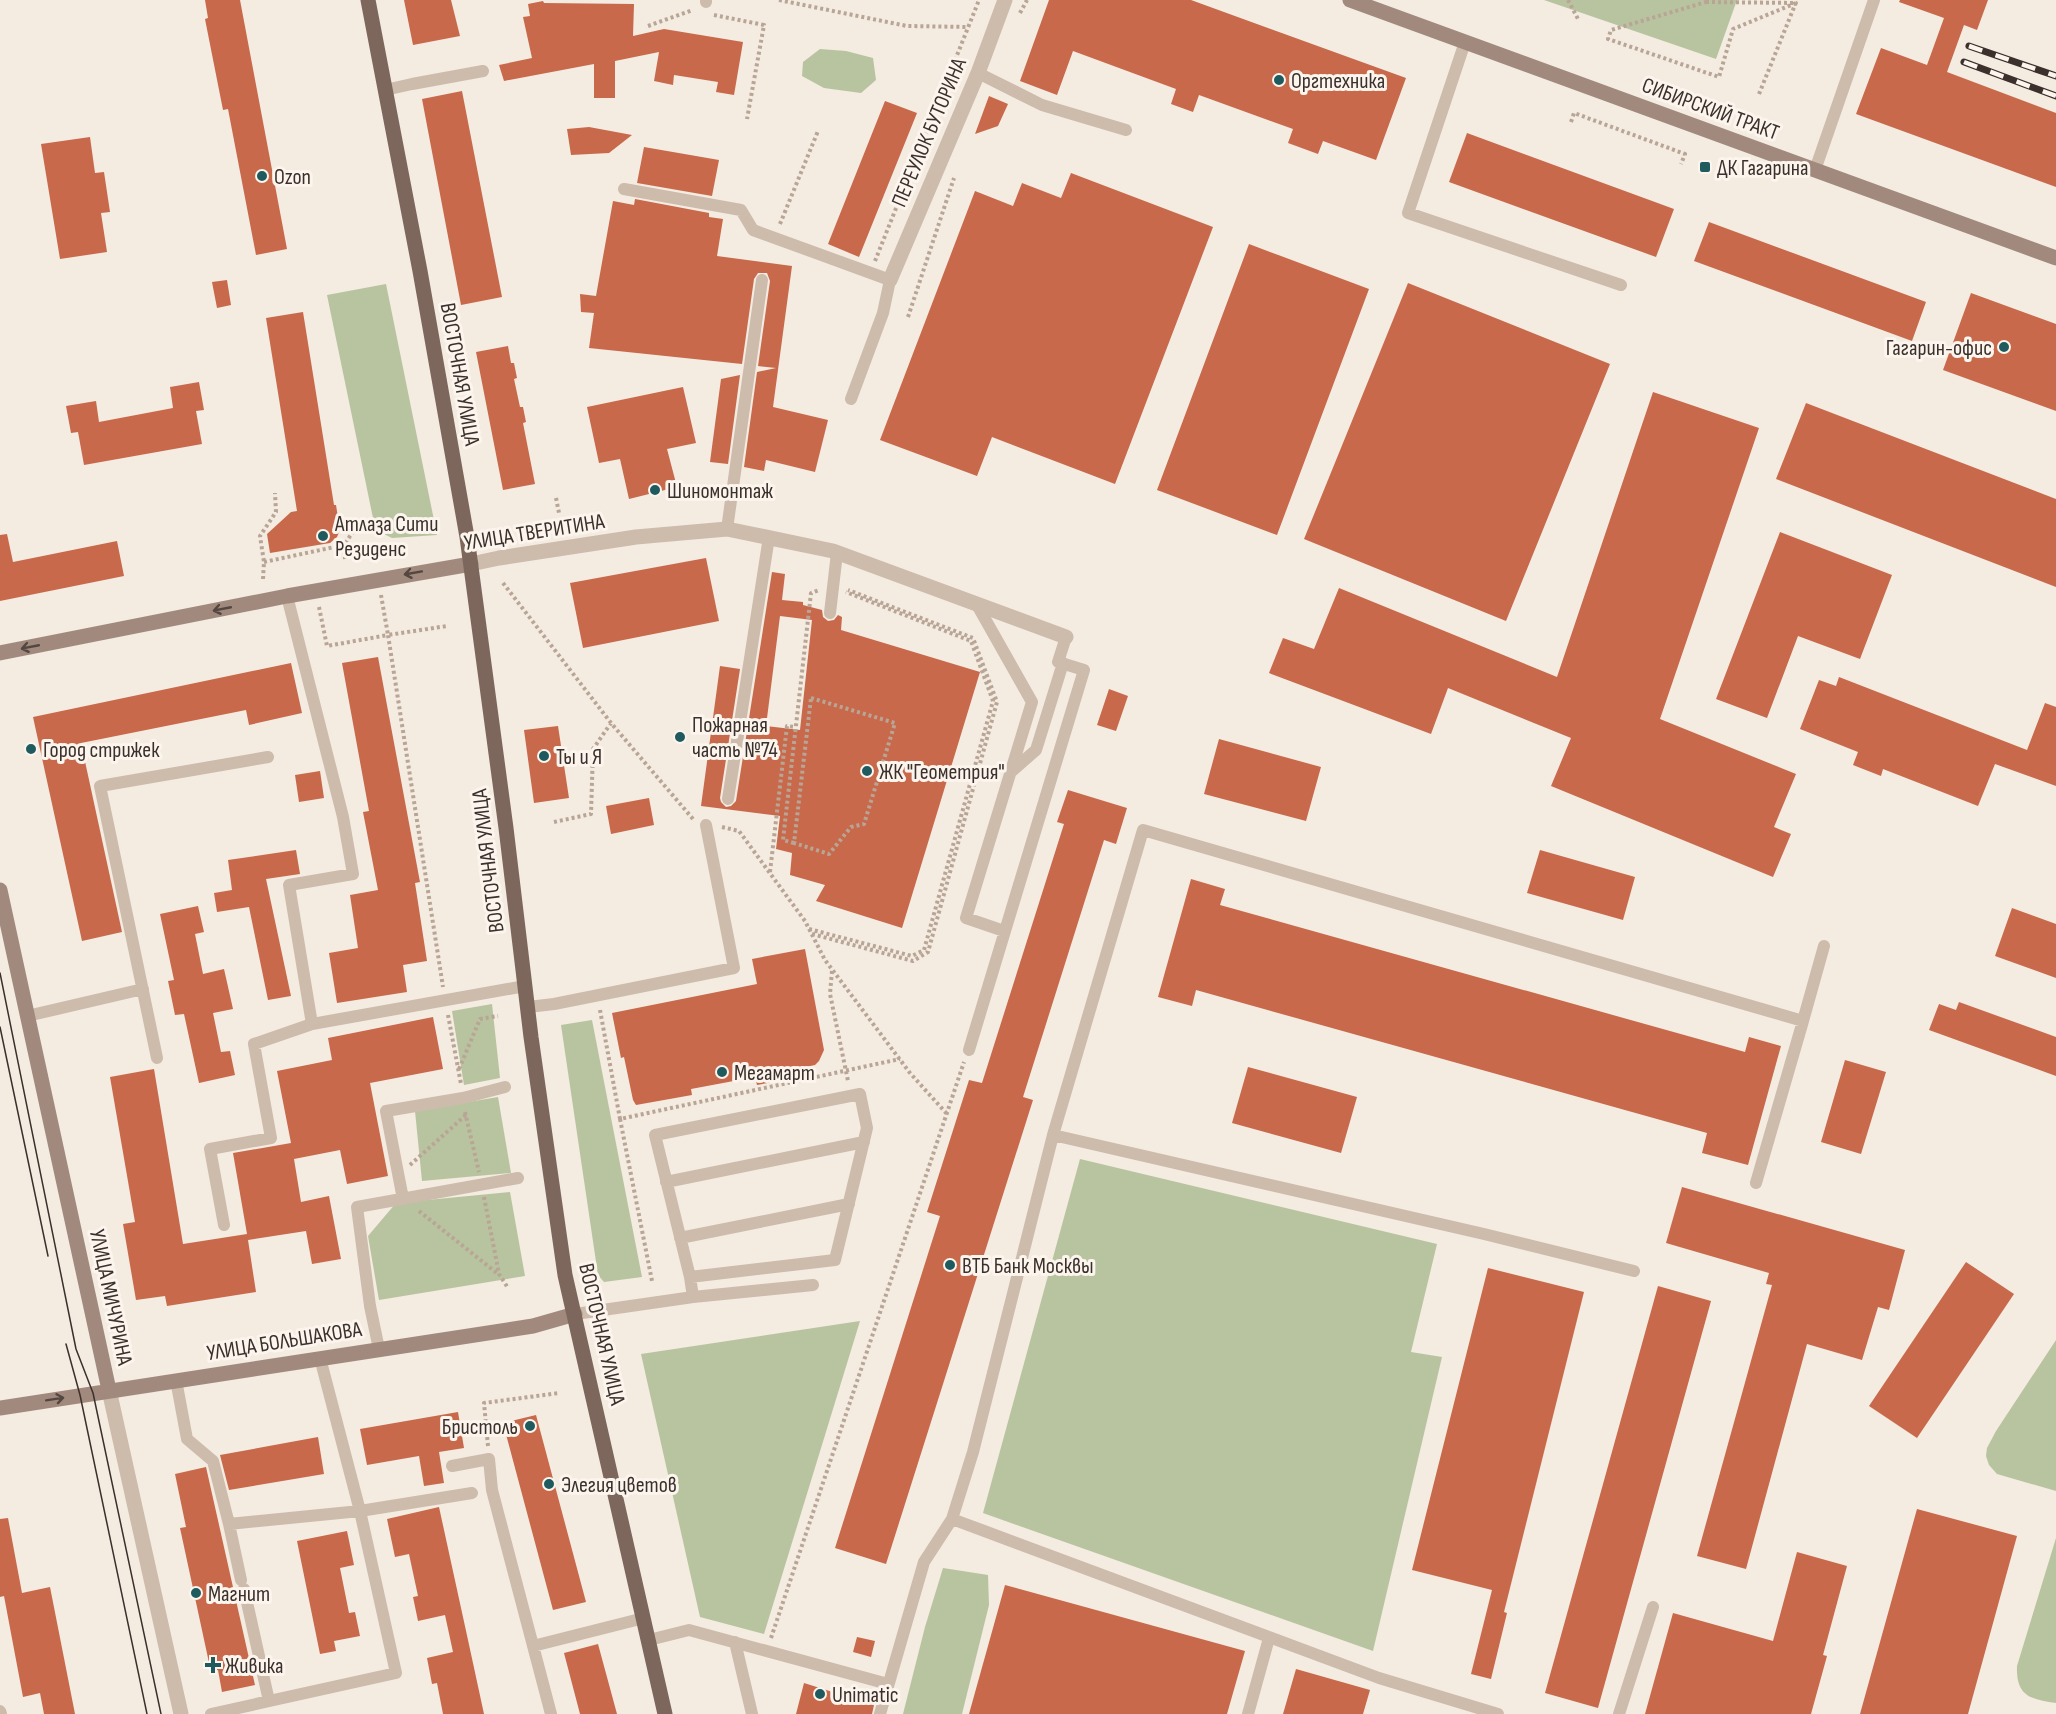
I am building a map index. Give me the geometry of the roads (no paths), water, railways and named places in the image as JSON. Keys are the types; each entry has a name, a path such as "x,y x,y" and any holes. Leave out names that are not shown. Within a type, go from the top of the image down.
{"main road":[{"name":"ВОСТОЧНАЯ УЛИЦА","path":"368,0 420,271 471,564 565,1275 665,1714"}],"street":[{"name":"ПЕРЕУЛОК БУТОРИНА","path":"890,280 978,73 1005,0"},
{"name":"СИБИРСКИЙ ТРАКТ","path":"1350,0 2056,258"},
{"name":"УЛИЦА ТВЕРИТИНА","path":"0,653 287,596 499,558 636,537 727,529 837,553 1066,637"},
{"name":"УЛИЦА МИЧУРИНА","path":"0,890 181,1714"},
{"name":"УЛИЦА БОЛЬШАКОВА","path":"0,1408 533,1326 575,1314"}],"lane":[{"path":"1815,170 1874,0"},
{"path":"1465,42 1408,213 1621,285"},
{"path":"385,90 483,71"},
{"path":"978,73 1042,105 1126,130"},
{"path":"624,189 741,210 753,230 890,280 883,313 851,399"},
{"path":"727,529 762,280"},
{"path":"728,799 769,537"},
{"path":"830,613 837,553"},
{"path":"287,596 344,817 353,874 289,885 312,1024"},
{"path":"976,603 1032,702 966,918 1004,931"},
{"path":"969,1050 1084,670 1058,662 1066,637"},
{"path":"1011,772 1036,750 1063,663"},
{"path":"157,1058 100,786 268,758"},
{"path":"528,1007 734,969 706,825"},
{"path":"880,1714 924,1562 952,1519 974,1452 1053,1136 1143,830 1803,1022"},
{"path":"1756,1183 1824,946"},
{"path":"224,1225 210,1149 271,1138 254,1044 312,1024 525,986"},
{"path":"27,1016 142,989"},
{"path":"403,1199 386,1111 463,1098 505,1087"},
{"path":"690,1276 835,1260 867,1128 860,1094 655,1134 690,1276 693,1297"},
{"path":"1053,1136 1484,1234 1634,1271"},
{"path":"666,1182 864,1143"},
{"path":"379,1349 370,1306 357,1207 518,1178"},
{"path":"680,1238 849,1204"},
{"path":"575,1314 693,1297 813,1285"},
{"path":"211,1714 396,1673 360,1511 320,1358"},
{"path":"176,1380 187,1439 213,1461 269,1701"},
{"path":"452,1466 489,1459 492,1490 550,1714"},
{"path":"229,1524 360,1511 472,1493"},
{"path":"952,1519 1379,1678 1498,1714"},
{"path":"1619,1714 1653,1607"},
{"path":"533,1646 644,1618"},
{"path":"649,1640 689,1630 888,1684"},
{"path":"1248,1714 1269,1638"},
{"path":"735,1642 752,1714"}],"tram line":[{"path":"0,973 76,1349 93,1393 161,1714"},
{"path":"0,1027 48,1256"},
{"path":"66,1344 80,1395 147,1714"}],"railway":[{"path":"1969,46 2056,76"},
{"path":"1964,62 2056,96"}],"place":[{"name":"Оргтехника","path":"1279,80"},
{"name":"ДК Гагарина","path":"1705,167"},
{"name":"Ozon","path":"262,176"},
{"name":"Гагарин-офис","path":"2004,347"},
{"name":"Шиномонтаж","path":"655,490"},
{"name":"Атлаза Сити Резиденс","path":"323,536"},
{"name":"Пожарная часть №74","path":"680,737"},
{"name":"Город стрижек","path":"31,749"},
{"name":"Ты и Я","path":"544,756"},
{"name":"ЖК \"Геометрия\"","path":"867,771"},
{"name":"Мегамарт","path":"722,1072"},
{"name":"ВТБ Банк Москвы","path":"950,1265"},
{"name":"Бристоль","path":"530,1426"},
{"name":"Элегия цветов","path":"549,1484"},
{"name":"Магнит","path":"196,1593"},
{"name":"Живика","path":"213,1665"},
{"name":"Unimatic","path":"820,1694"}]}
